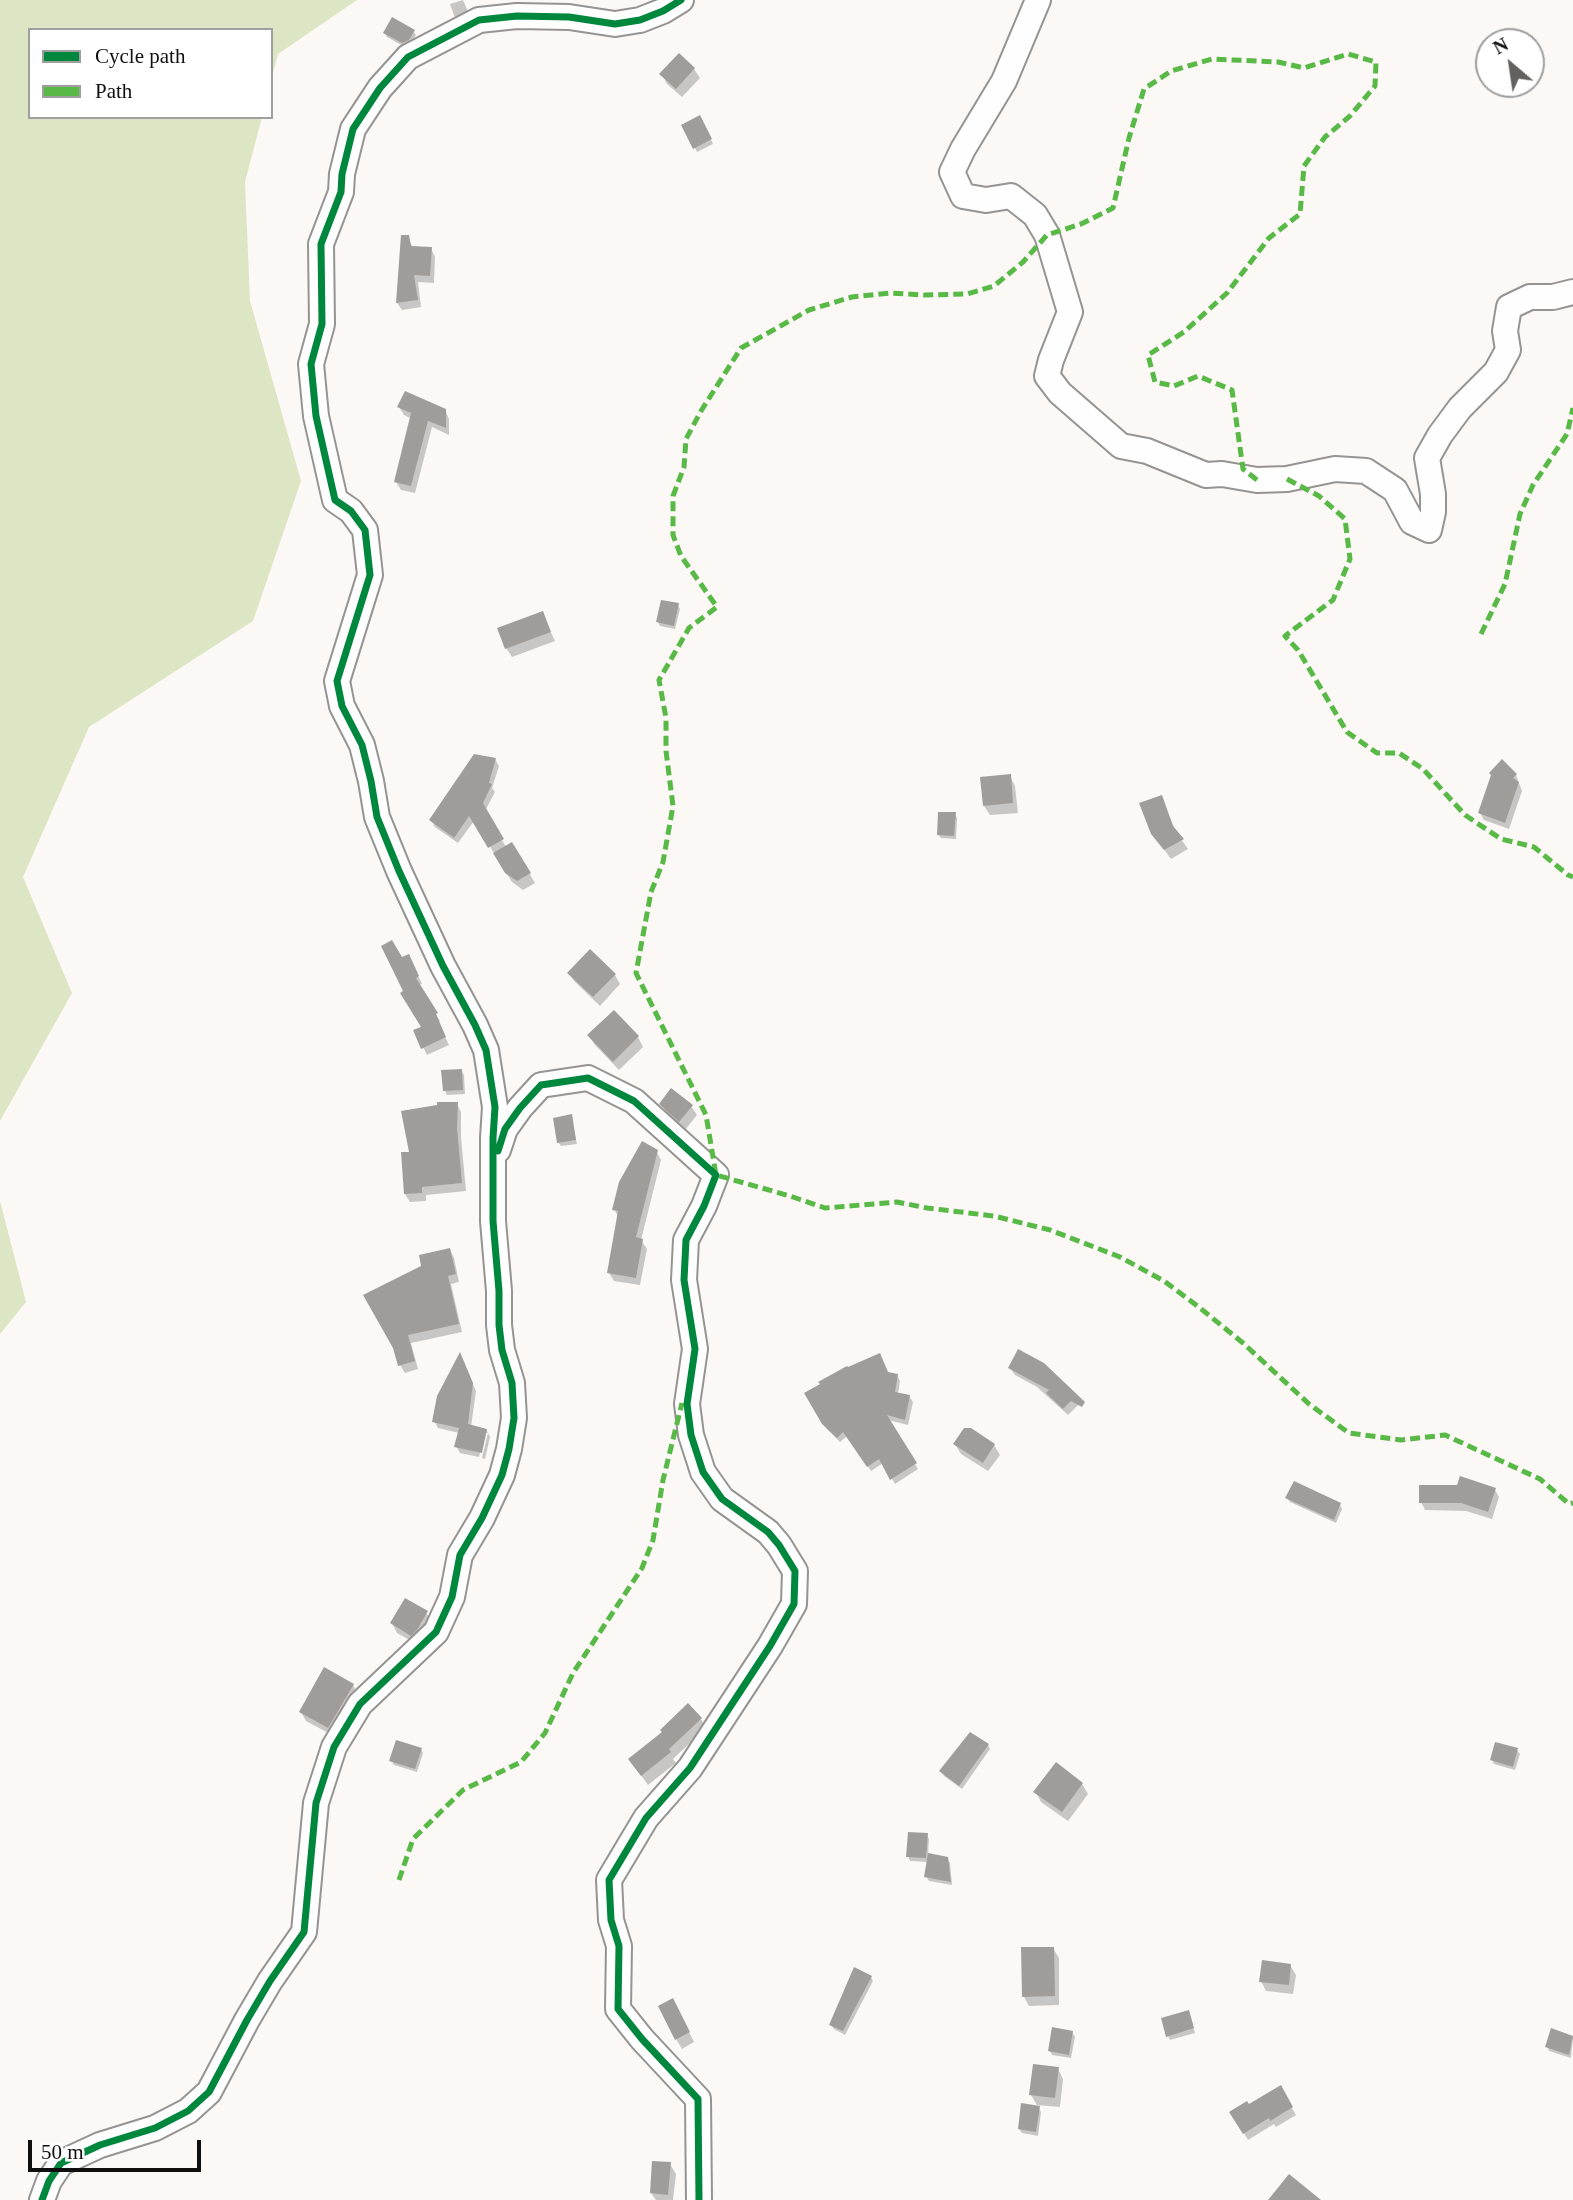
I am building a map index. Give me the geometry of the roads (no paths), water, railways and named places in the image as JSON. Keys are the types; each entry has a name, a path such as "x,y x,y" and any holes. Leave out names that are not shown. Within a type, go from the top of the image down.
{"street":[{"path":"42,2200 49,2181 61,2163 100,2145 155,2127 188,2111 209,2092 270,1981 304,1932 316,1803 334,1747 360,1704 436,1632 453,1597 460,1555 482,1518 502,1475 514,1418 512,1383 502,1350 499,1325 493,1221 495,1107 486,1050 398,870 377,817 362,745 342,706 337,681 370,576 365,530 351,511 335,500 316,416 311,364 322,324 321,244 341,192 342,174 353,129 380,88 408,57 480,20 517,16 569,17 615,24 639,20 663,11 681,0"},
{"path":"1038,0 1004,81 962,149 952,172 963,196 986,200 1011,196 1035,215 1046,235 1070,312 1047,376 1060,393 1121,446 1147,451 1206,475 1222,474 1257,480 1287,479 1335,469 1366,471 1395,490 1412,522 1429,530 1433,494 1427,458 1460,408 1496,372 1507,350 1505,331 1509,307 1530,297 1553,297 1573,292"},
{"path":"494,1164 505,1129 541,1085 588,1078 634,1101 716,1175 686,1240 684,1280 695,1349 687,1404 691,1435 703,1472 722,1499 768,1532 779,1545 794,1571 794,1604 770,1646 690,1768 646,1818 608,1880 611,1920 619,1946 618,2009 698,2099 699,2200"}]}
